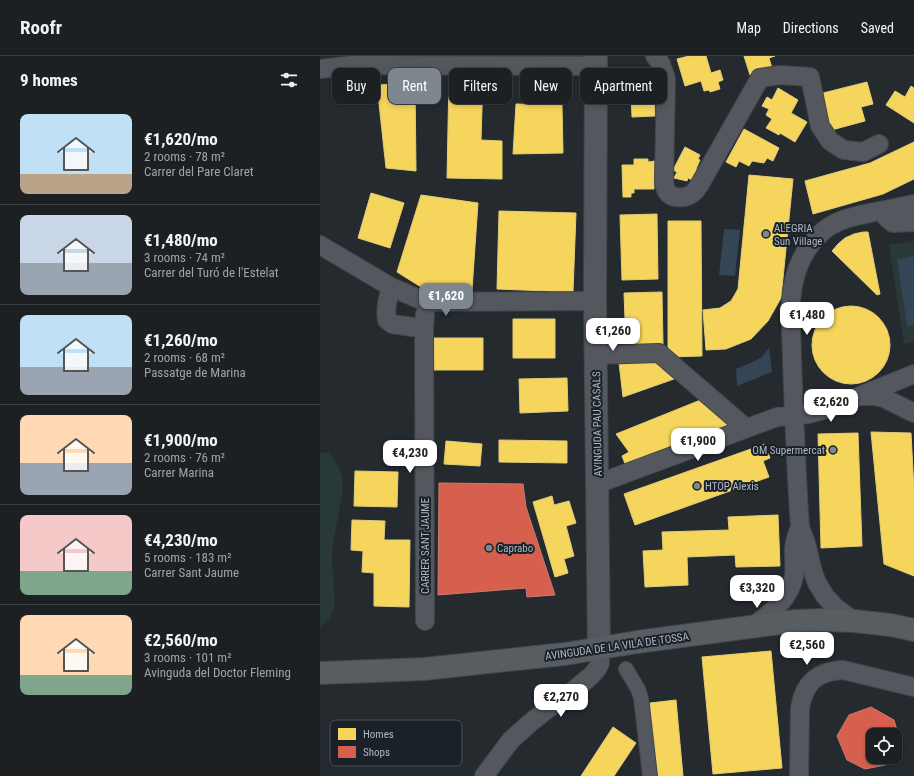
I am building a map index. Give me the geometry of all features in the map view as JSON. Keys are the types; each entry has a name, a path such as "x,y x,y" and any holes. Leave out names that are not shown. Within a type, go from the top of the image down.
{"main road":[{"name":"AVINGUDA DE LA VILA DE TOSSA","path":"320,674 448,667 565,654 753,626 795,622 854,620 914,630"}],"street":[{"path":"655,56 661,64 666,79 664,180 666,190 671,196 684,198 694,193 760,78 780,75 810,77 820,126 830,141 844,150 863,152 880,144"},
{"path":"320,69 354,65 596,61"},
{"name":"AVINGUDA PAU CASALS","path":"596,61 595,301 599,648"},
{"path":"854,620 835,607 825,596 817,583 812,572 806,543 800,527 794,415 791,303 794,282 798,267 805,251 820,234 832,224 842,219 914,204"},
{"path":"881,210 893,223 914,222"},
{"path":"320,245 391,287 426,302 595,301"},
{"path":"391,287 386,311 387,320 392,324 412,327 424,326"},
{"name":"CARRER SANT JAUME","path":"425,621 424,326 426,302"},
{"path":"596,355 659,353 746,428"},
{"path":"598,484 777,417 809,414 823,410 908,376"},
{"path":"896,404 891,399 890,395 892,388 908,376"},
{"path":"860,396 884,398 914,413"},
{"path":"753,626 778,606 786,596 793,578 795,565 794,550 800,527"},
{"path":"484,776 512,740 535,719 591,676 597,669 600,662 599,648"},
{"path":"626,669 638,689 641,698 650,776"},
{"path":"799,776 800,708 802,698 812,681 822,674 833,670 843,670 914,687"}],"shaded area":[{"path":"914,241 914,342 904,344 889,245"},
{"path":"320,452 329,453 337,463 342,477 343,490 333,544 332,558 335,603 331,617 320,627"}],"water":[{"path":"724,229 740,230 735,276 719,275"},
{"path":"914,256 914,325 907,326 897,259"},
{"path":"769,348 772,372 737,386 736,369 761,358"}],"building: Homes":[{"path":"689,56 706,56 711,73 720,70 723,80 718,82 720,89 710,92 709,90 704,91 701,81 685,86 677,59"},
{"path":"744,56 775,56 769,58 772,68 750,75"},
{"path":"449,77 449,104 482,104 481,140 502,141 502,179 447,178"},
{"path":"867,82 873,104 861,107 865,121 828,131 819,94"},
{"path":"388,84 388,104 415,104 416,171 386,168 379,104 380,85"},
{"path":"911,86 914,88 914,123 886,105 895,91 905,97"},
{"path":"778,88 798,100 791,113 807,122 795,142 780,133 779,135 766,128 772,119 766,115 769,109 762,106 767,97 772,100"},
{"path":"516,104 562,105 563,153 513,154"},
{"path":"631,104 654,104 655,116 632,117"},
{"path":"744,129 779,148 773,161 767,158 764,163 752,161 749,166 739,161 736,167 726,162"},
{"path":"914,142 914,179 883,194 813,214 805,181 870,163"},
{"path":"685,147 700,155 698,159 700,160 696,169 699,171 694,181 688,178 687,181 674,178 677,172 673,170"},
{"path":"634,159 648,159 648,162 655,161 654,189 634,189 634,193 631,193 631,197 623,197 622,165 634,165"},
{"name":"ALEGRIA Sun Village","path":"749,175 793,179 781,298 768,321 751,339 726,349 706,350 703,310 720,308 731,301 738,289"},
{"path":"371,193 404,203 390,248 358,238"},
{"path":"421,195 478,203 472,290 438,290 421,287 397,272"},
{"path":"499,211 576,213 573,292 497,289"},
{"path":"657,214 658,279 622,280 620,215"},
{"path":"668,221 701,221 702,356 668,357"},
{"path":"863,232 868,232 880,294 877,295 832,251 845,238"},
{"path":"662,292 663,344 626,345 624,293"},
{"path":"851,306 866,309 879,317 887,330 890,345 887,360 879,373 866,381 851,384 836,381 823,373 815,360 812,345 815,330 823,317 836,309"},
{"path":"513,319 555,319 555,358 513,358"},
{"path":"434,338 483,338 483,370 434,370"},
{"path":"651,359 674,379 623,397 619,363"},
{"path":"567,378 568,411 520,413 519,379"},
{"path":"703,399 729,425 626,466 622,456 629,452 616,434"},
{"path":"871,432 911,433 914,490 914,576 884,564"},
{"path":"858,433 862,546 821,548 818,434"},
{"path":"499,440 567,441 567,463 499,462"},
{"path":"446,441 482,444 480,466 444,464"},
{"name":"HTOP Alexis","path":"765,444 770,458 763,461 769,477 635,525 624,494"},
{"path":"355,471 398,472 397,507 354,506"},
{"path":"552,496 554,505 569,501 576,523 566,526 574,556 564,559 568,573 555,577 533,502"},
{"path":"778,515 780,566 736,567 735,555 687,557 688,585 645,587 643,551 663,550 662,532 729,530 728,517"},
{"path":"352,520 385,521 384,540 410,540 409,607 374,606 374,573 362,572 363,551 351,550"},
{"path":"771,651 782,768 713,774 702,657"},
{"path":"676,700 683,776 657,776 650,703"},
{"path":"613,727 636,743 614,776 581,776"}],"building: Shops":[{"name":"Caprabo","path":"439,483 523,484 526,507 555,595 527,597 526,588 438,595"},
{"path":"871,707 894,720 896,728 866,728 866,764 890,764 865,769 847,760 837,736 849,715"}],"place":[{"name":"ALEGRIA Sun Village","path":"766,234"},
{"name":"OM Supermercat","path":"833,450"},
{"name":"HTOP Alexis","path":"697,486"},
{"name":"Caprabo","path":"489,548"}]}
